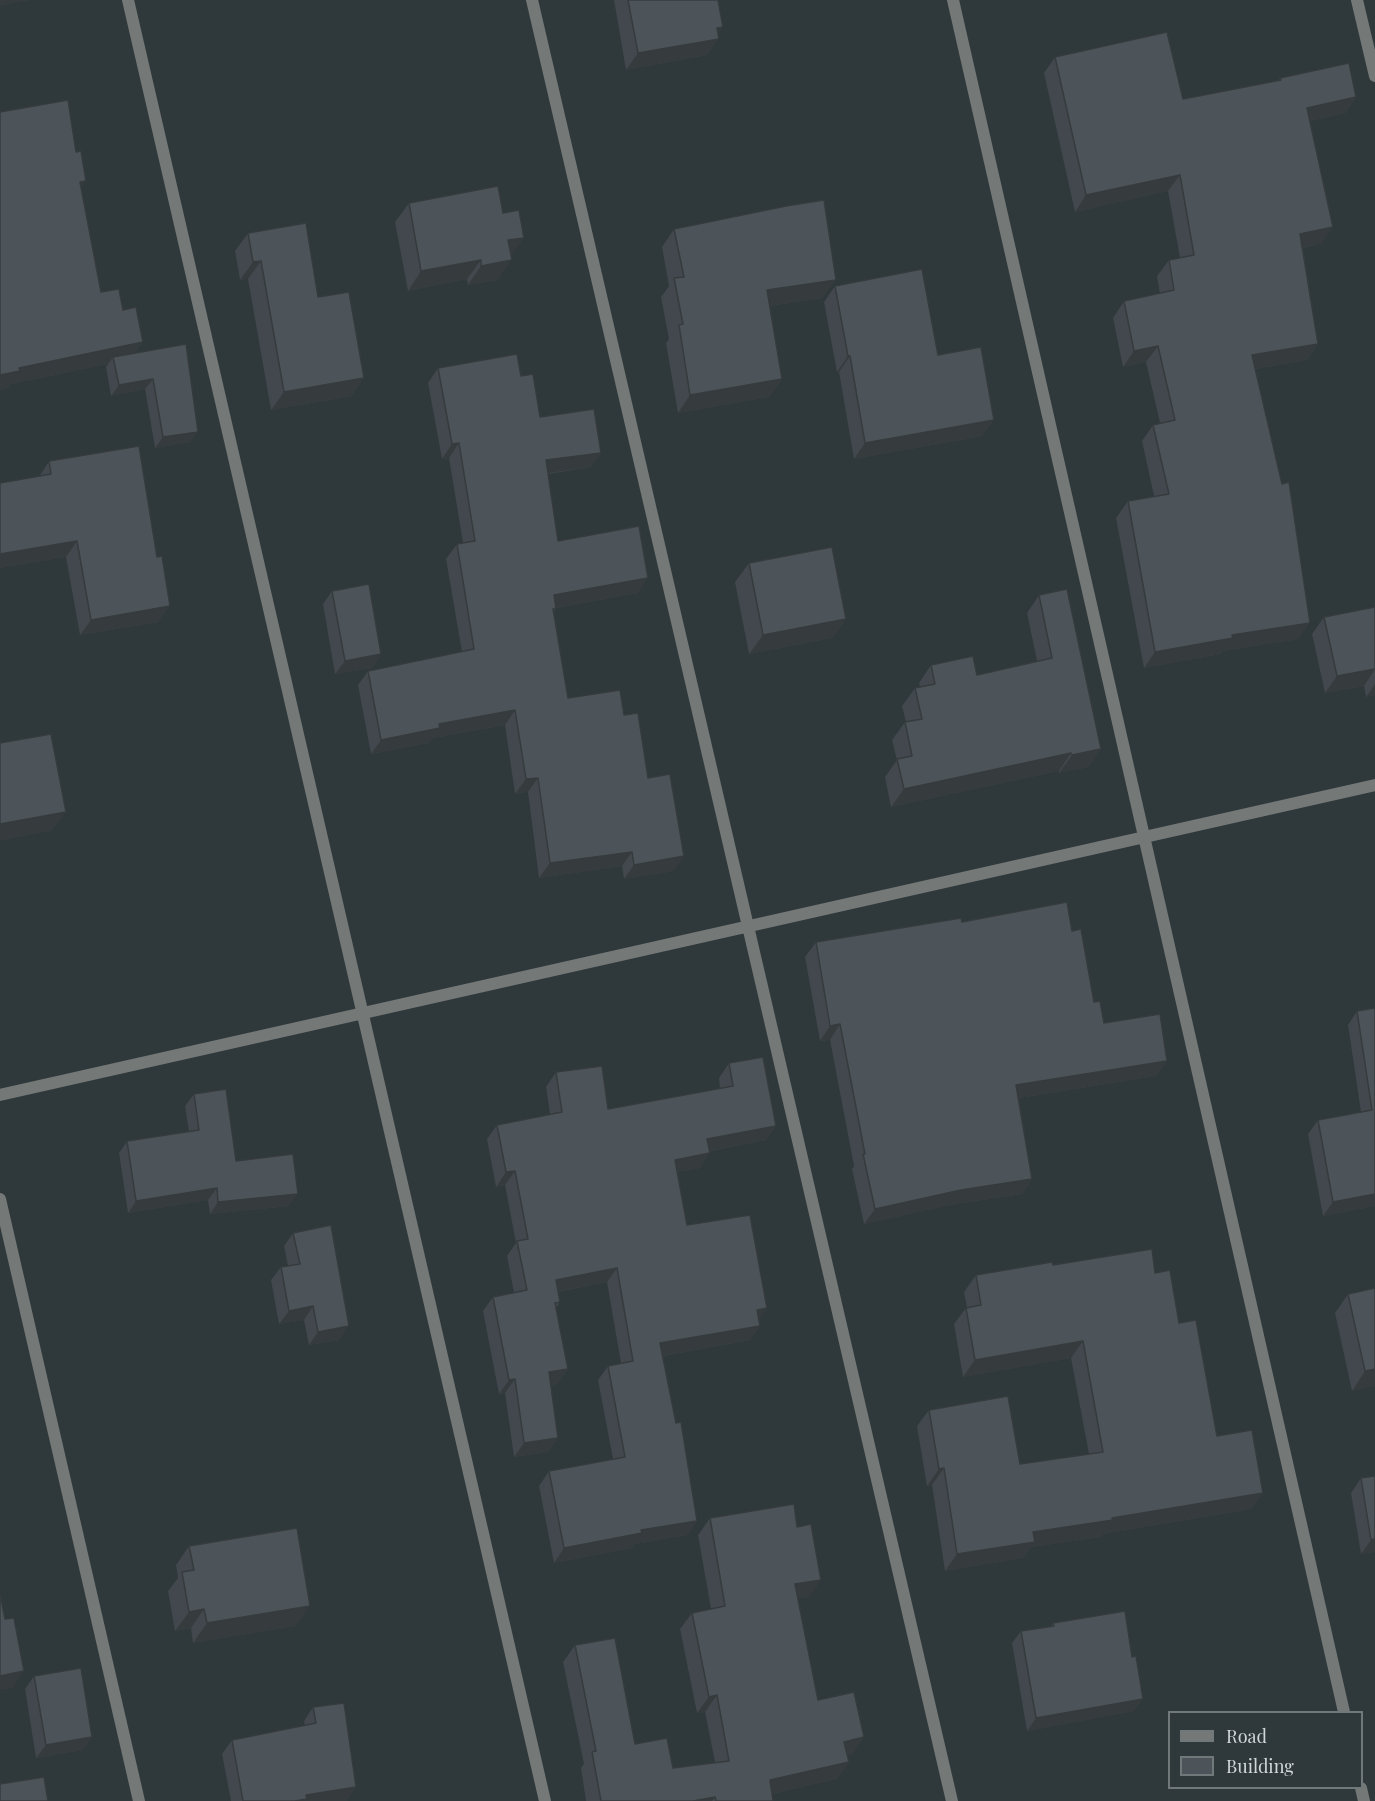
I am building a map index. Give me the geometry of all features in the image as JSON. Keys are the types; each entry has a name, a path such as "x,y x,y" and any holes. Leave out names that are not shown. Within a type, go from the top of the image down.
{"street":[{"path":"128,0 545,1801"},
{"path":"532,0 952,1801"},
{"path":"953,0 1344,1711"},
{"path":"1358,0 1375,76"},
{"path":"0,1095 1375,785"},
{"path":"0,1198 139,1801"}],"building":[{"path":"628,0 718,0 723,27 717,28 719,39 638,53"},
{"path":"1167,32 1183,99 1281,80 1280,78 1349,63 1356,97 1307,108 1333,227 1300,234 1318,344 1252,355 1282,484 1289,482 1310,623 1232,635 1233,638 1155,652 1128,501 1169,494 1153,425 1175,420 1158,346 1134,351 1124,301 1174,290 1169,260 1194,255 1180,175 1086,195 1055,57"},
{"path":"68,100 76,152 81,151 86,181 80,182 101,292 119,289 123,310 136,307 143,342 19,368 20,371 0,375 0,112"},
{"path":"498,186 503,213 519,210 524,238 508,240 512,260 481,266 481,260 421,271 409,203"},
{"path":"824,200 836,280 767,290 782,379 690,395 679,325 683,324 674,278 684,277 674,229"},
{"path":"306,223 318,297 349,292 364,378 284,392 261,261 253,262 248,233"},
{"path":"922,269 938,355 981,347 994,420 865,443 835,286"},
{"path":"186,344 198,432 163,437 153,379 119,385 113,357"},
{"path":"517,354 521,376 533,374 540,417 594,409 601,453 546,460 558,541 639,526 648,578 554,595 556,608 553,609 568,698 620,690 624,715 638,713 648,778 670,774 684,856 634,865 632,852 550,863 538,778 526,779 515,710 439,724 440,728 381,740 368,671 474,649 457,544 475,541 459,443 452,444 438,368"},
{"path":"139,446 157,557 162,556 170,606 91,620 77,541 0,554 0,483 51,474 49,461"},
{"path":"832,547 846,619 763,635 749,563"},
{"path":"369,584 381,654 345,661 332,591"},
{"path":"1067,589 1101,749 1072,755 1071,753 904,789 897,759 912,756 905,722 922,719 915,688 935,684 931,665 973,656 977,675 1052,658 1039,595"},
{"path":"1375,607 1375,669 1337,676 1324,617"},
{"path":"51,734 66,812 0,824 0,743"},
{"path":"1067,902 1072,931 1081,929 1094,1002 1100,1001 1104,1023 1160,1014 1167,1061 1016,1085 1032,1179 961,1190 875,1209 840,1024 830,1026 816,942 961,918 962,922"},
{"path":"1375,1008 1375,1194 1333,1202 1318,1120 1372,1110 1357,1011"},
{"path":"763,1057 776,1126 707,1139 710,1153 675,1160 687,1225 750,1215 767,1308 757,1310 760,1326 660,1343 676,1423 681,1422 697,1521 641,1530 642,1533 564,1548 549,1471 625,1457 608,1366 633,1361 617,1268 556,1280 560,1302 555,1303 568,1369 549,1372 558,1438 524,1443 515,1379 509,1380 493,1297 527,1290 517,1241 528,1239 515,1171 506,1172 497,1125 562,1112 556,1072 602,1066 608,1109 733,1086 729,1063"},
{"path":"226,1089 236,1161 293,1154 298,1194 218,1202 217,1188 136,1201 127,1141 199,1130 194,1094"},
{"path":"331,1225 349,1326 318,1332 313,1306 289,1311 281,1267 300,1264 293,1233"},
{"path":"1152,1249 1155,1273 1170,1270 1179,1323 1196,1320 1217,1436 1252,1430 1263,1493 1033,1532 1035,1542 957,1554 944,1468 939,1469 929,1410 1008,1396 1020,1464 1103,1452 1083,1341 975,1360 966,1308 981,1305 976,1275"},
{"path":"1375,1288 1375,1369 1365,1371 1348,1294"},
{"path":"1375,1476 1375,1539 1371,1540 1361,1478"},
{"path":"794,1504 797,1527 811,1524 821,1580 795,1584 818,1700 854,1692 864,1737 844,1742 849,1762 770,1780 773,1801 716,1801 715,1797 693,1801 601,1801 592,1752 596,1751 575,1645 615,1638 635,1744 667,1738 673,1768 729,1761 717,1695 709,1697 692,1613 725,1606 710,1518"},
{"path":"297,1528 310,1606 207,1623 204,1609 189,1612 182,1572 194,1570 189,1546"},
{"path":"0,1594 5,1619 14,1618 24,1671 0,1676"},
{"path":"1125,1611 1132,1657 1136,1656 1143,1699 1036,1718 1021,1631 1054,1626 1053,1623"},
{"path":"81,1668 92,1737 46,1745 34,1676"},
{"path":"344,1703 356,1787 306,1795 307,1799 295,1801 243,1801 232,1740 316,1723 313,1707"},
{"path":"44,1777 48,1801 0,1801 0,1784"}]}
